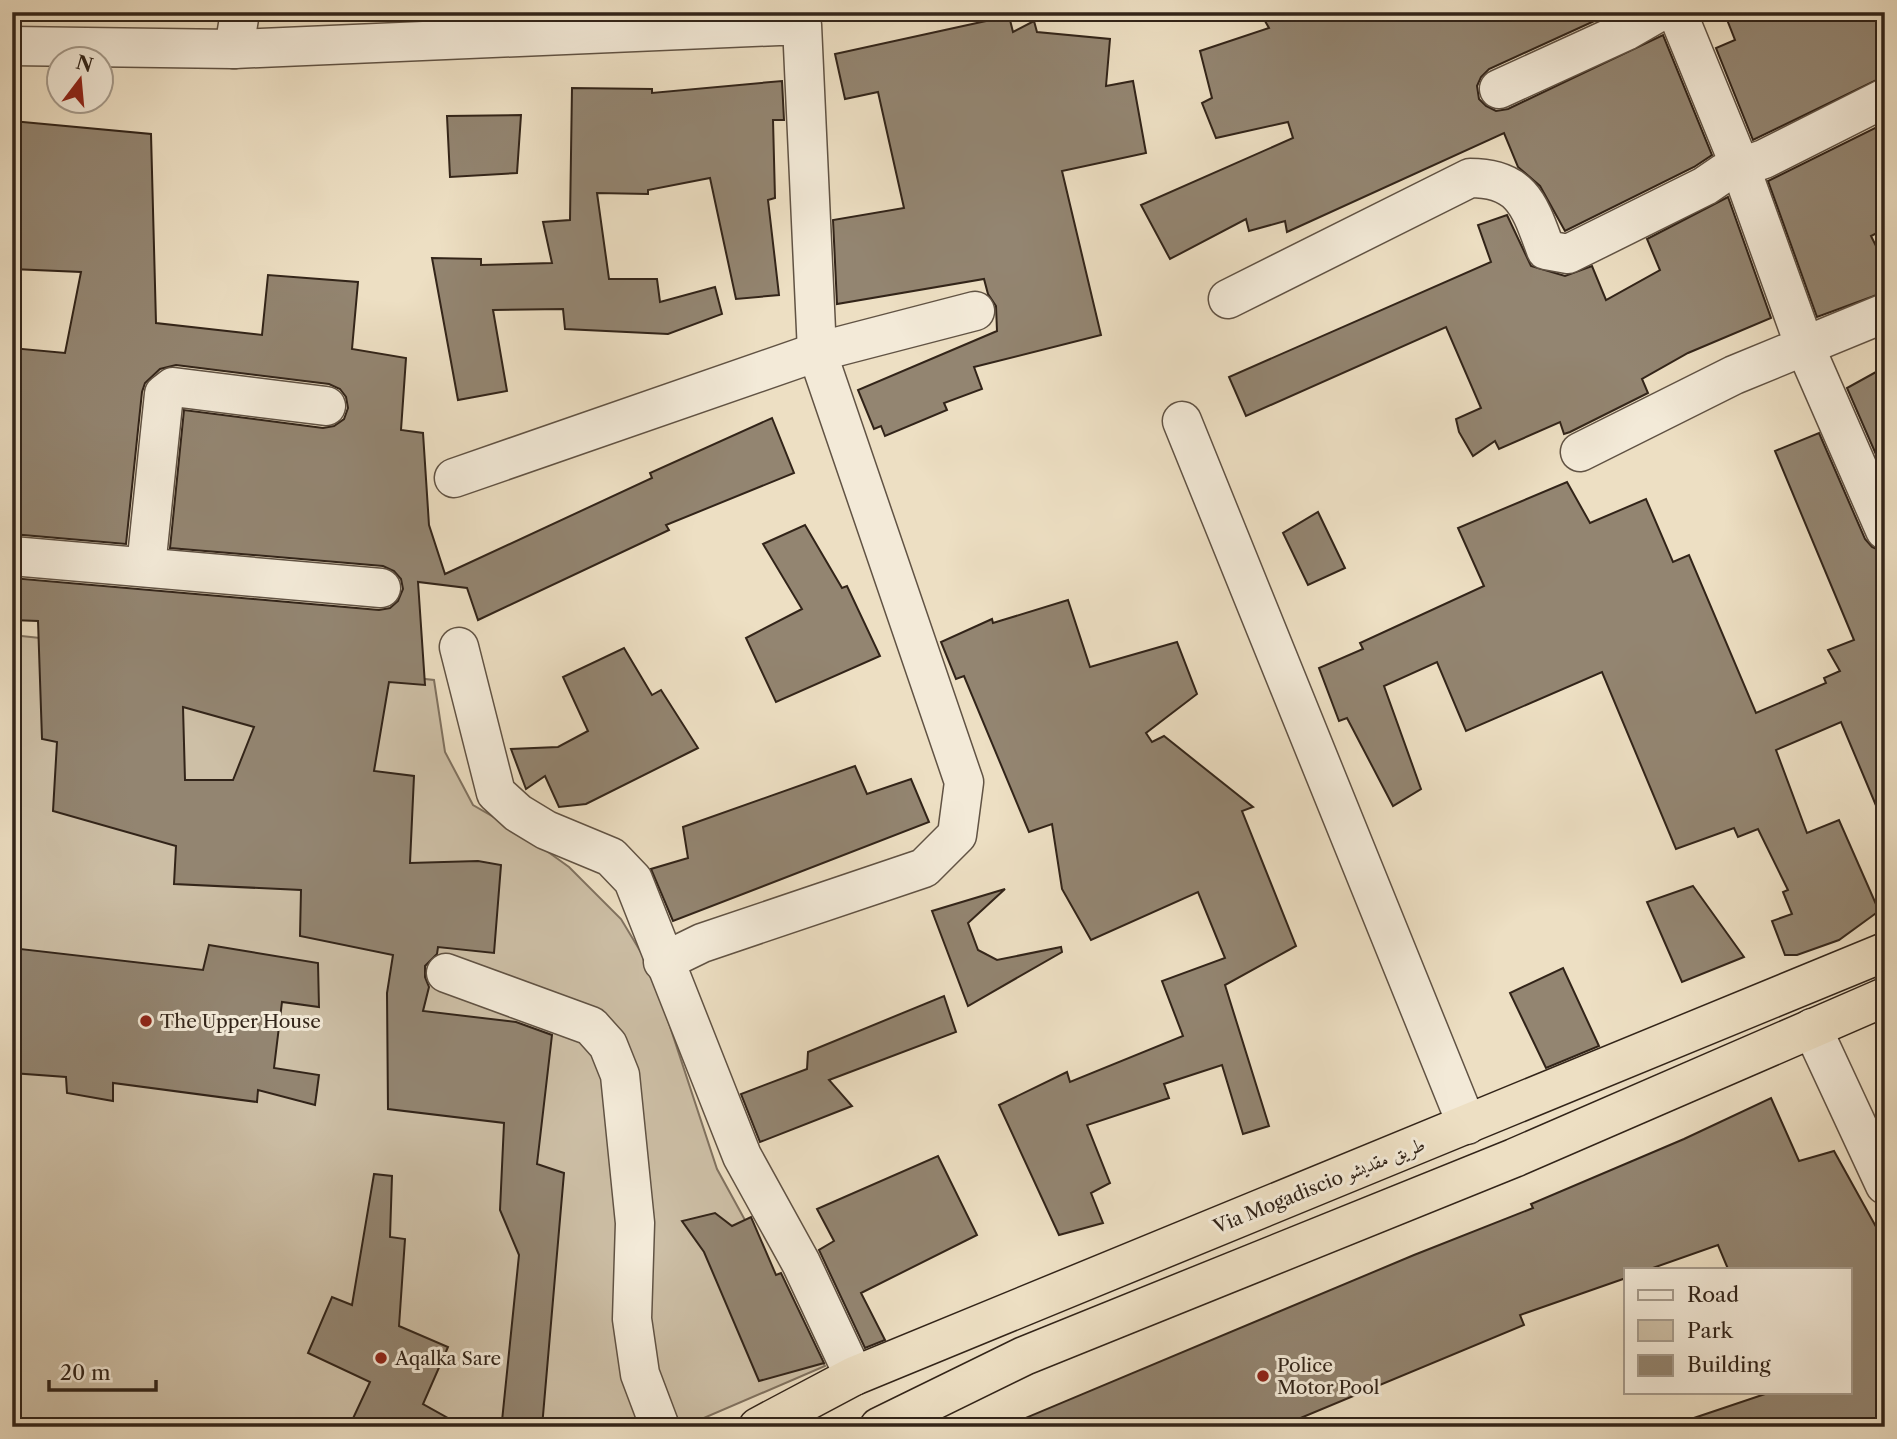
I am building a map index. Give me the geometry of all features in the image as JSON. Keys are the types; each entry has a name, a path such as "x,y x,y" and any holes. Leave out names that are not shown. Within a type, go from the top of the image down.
{"highway":[{"name":"Via Mogadiscio طريق مقديشو","path":"758,1427 854,1376 1885,952"},
{"path":"879,1427 1024,1356 1651,1100 1885,997"},
{"path":"1633,1057 1651,1100"},
{"path":"1379,1159 1395,1206"}],"street":[{"path":"1499,89 1626,31 1659,12"},
{"path":"1677,12 1740,166 1805,347 1884,528"},
{"path":"12,46 237,31 768,19 802,25 817,352 964,782 957,835 924,868 702,943 663,962"},
{"path":"1228,299 1470,178 1494,178 1517,191 1532,213 1546,250 1567,254 1740,166 1764,159 1885,98"},
{"path":"454,478 817,352 975,311"},
{"path":"1580,452 1734,375 1805,347 1830,333 1885,313"},
{"path":"146,568 164,394 173,387 326,406"},
{"path":"1182,421 1467,1125"},
{"path":"12,556 381,588"},
{"path":"459,647 496,793 518,813 546,830 611,858 633,880 663,962 743,1156 801,1263 854,1376"},
{"path":"446,973 591,1027 608,1045 620,1075 635,1223 632,1319 640,1374 660,1427"},
{"path":"1812,1028 1885,1185"}],"green space":[{"path":"12,635 434,680 445,752 473,805 523,834 569,867 621,919 651,969 717,1169 825,1366 683,1427 12,1427"}],"building":[{"path":"1286,12 1614,12 1489,69 1477,86 1479,99 1496,111 1508,109 1663,35 1712,155 1694,167 1565,231 1540,186 1518,167 1504,133 1287,232 1285,221 1249,231 1246,219 1170,259 1141,205 1293,138 1288,122 1216,138 1202,103 1212,98 1200,51 1269,28 1265,21"},
{"path":"1724,12 1885,12 1885,76 1753,140 1716,48 1735,40"},
{"path":"1009,16 1013,32 1034,21 1037,32 1110,39 1106,86 1133,81 1146,153 1062,171 1101,335 974,367 982,389 944,403 947,410 885,436 881,426 874,429 858,390 997,331 996,306 988,294 984,279 837,304 833,220 904,208 878,92 845,99 835,54"},
{"path":"782,81 784,120 773,120 775,198 768,200 779,295 736,299 710,178 648,190 648,194 597,193 609,279 657,279 660,302 715,287 722,314 668,334 565,329 563,309 493,310 507,391 458,400 432,258 481,259 481,265 552,263 543,222 570,220 572,88 652,89 652,93"},
{"path":"521,115 517,173 450,177 447,116"},
{"path":"12,121 151,134 156,323 262,335 268,275 358,282 352,349 406,358 401,430 423,433 429,525 445,574 652,478 650,473 772,418 794,473 666,525 669,530 478,620 467,588 418,582 425,685 389,682 374,771 414,776 410,863 478,861 501,865 494,953 438,947 437,954 425,966 429,987 423,1011 516,1022 552,1035 537,1164 564,1173 542,1427 502,1421 519,1255 500,1210 504,1123 388,1109 387,993 393,955 300,936 301,890 174,884 176,846 53,811 57,742 42,739 38,621 12,620 12,578 379,610 390,608 398,601 403,589 401,579 394,571 383,566 170,548 184,410 323,428 334,426 344,419 348,408 346,397 340,389 329,384 176,365 160,369 145,383 142,392 126,544 12,534 12,348 65,353 81,272 12,269","holes":["183,707 254,727 233,780 185,780"]},
{"path":"1885,123 1885,229 1871,236 1885,264 1885,292 1817,317 1768,181"},
{"path":"1728,197 1771,318 1688,353 1642,379 1648,393 1570,432 1564,434 1560,422 1499,449 1495,441 1473,456 1459,432 1456,419 1481,408 1446,327 1246,416 1229,377 1491,262 1478,225 1507,215 1531,266 1565,276 1592,266 1606,300 1660,270 1647,239"},
{"path":"1885,367 1885,475 1847,388"},
{"path":"1819,433 1865,539 1872,547 1881,551 1885,560 1885,827 1841,722 1776,750 1807,833 1839,820 1879,911 1839,940 1797,955 1785,955 1772,921 1792,914 1783,892 1788,890 1758,829 1738,837 1734,828 1676,849 1602,672 1466,731 1437,662 1384,686 1421,789 1393,806 1347,718 1339,721 1319,668 1363,649 1360,643 1484,586 1458,528 1567,482 1590,523 1646,499 1673,562 1689,555 1756,713 1826,683 1824,678 1840,671 1828,650 1854,640 1775,451"},
{"path":"1318,512 1345,568 1308,585 1283,533"},
{"path":"805,525 842,588 847,586 880,656 776,702 746,638 802,609 763,544"},
{"path":"1068,600 1090,667 1177,642 1197,694 1146,733 1152,742 1164,736 1253,807 1242,811 1296,946 1225,985 1269,1126 1243,1134 1222,1065 1164,1084 1169,1098 1087,1125 1110,1183 1091,1193 1103,1223 1059,1235 999,1105 1067,1072 1070,1082 1183,1036 1162,981 1225,958 1198,892 1091,940 1062,889 1052,824 1029,832 964,676 956,679 941,642 992,619 993,623"},
{"path":"624,648 652,695 661,690 698,748 586,804 559,807 545,776 526,789 511,749 558,747 588,731 563,677"},
{"path":"855,766 867,794 911,779 929,822 673,921 651,869 688,858 683,827"},
{"path":"1693,886 1744,957 1682,982 1647,902"},
{"path":"1005,889 968,923 978,950 997,960 1061,947 1062,952 968,1006 932,911"},
{"name":"The Upper House","path":"209,945 318,963 319,1007 282,1002 274,1068 319,1075 315,1105 258,1090 257,1102 113,1083 113,1101 67,1093 66,1077 12,1073 12,948 203,970"},
{"path":"1563,968 1599,1046 1546,1068 1510,993"},
{"path":"944,996 956,1032 829,1080 852,1106 760,1142 741,1094 807,1069 808,1052"},
{"path":"1771,1098 1799,1161 1834,1151 1885,1243 1885,1427 1683,1427 1682,1422 1765,1394 1852,1394 1852,1268 1728,1268 1718,1245 1653,1268 1624,1268 1624,1279 1520,1315 1524,1325 1279,1427 1004,1427 1533,1208 1531,1204 1684,1139"},
{"path":"938,1156 977,1235 861,1293 885,1340 865,1348 819,1250 834,1241 817,1209"},
{"name":"Aqalka Sare","path":"374,1174 392,1176 390,1237 405,1239 399,1326 448,1347 423,1404 464,1427 349,1427 370,1382 308,1353 332,1297 352,1305"},
{"path":"715,1213 732,1226 751,1217 776,1275 781,1273 824,1363 759,1381 704,1252 682,1221"}],"place":[{"name":"The Upper House","path":"146,1021"},
{"name":"Aqalka Sare","path":"381,1358"},
{"name":"Police Motor Pool","path":"1263,1376"}]}
